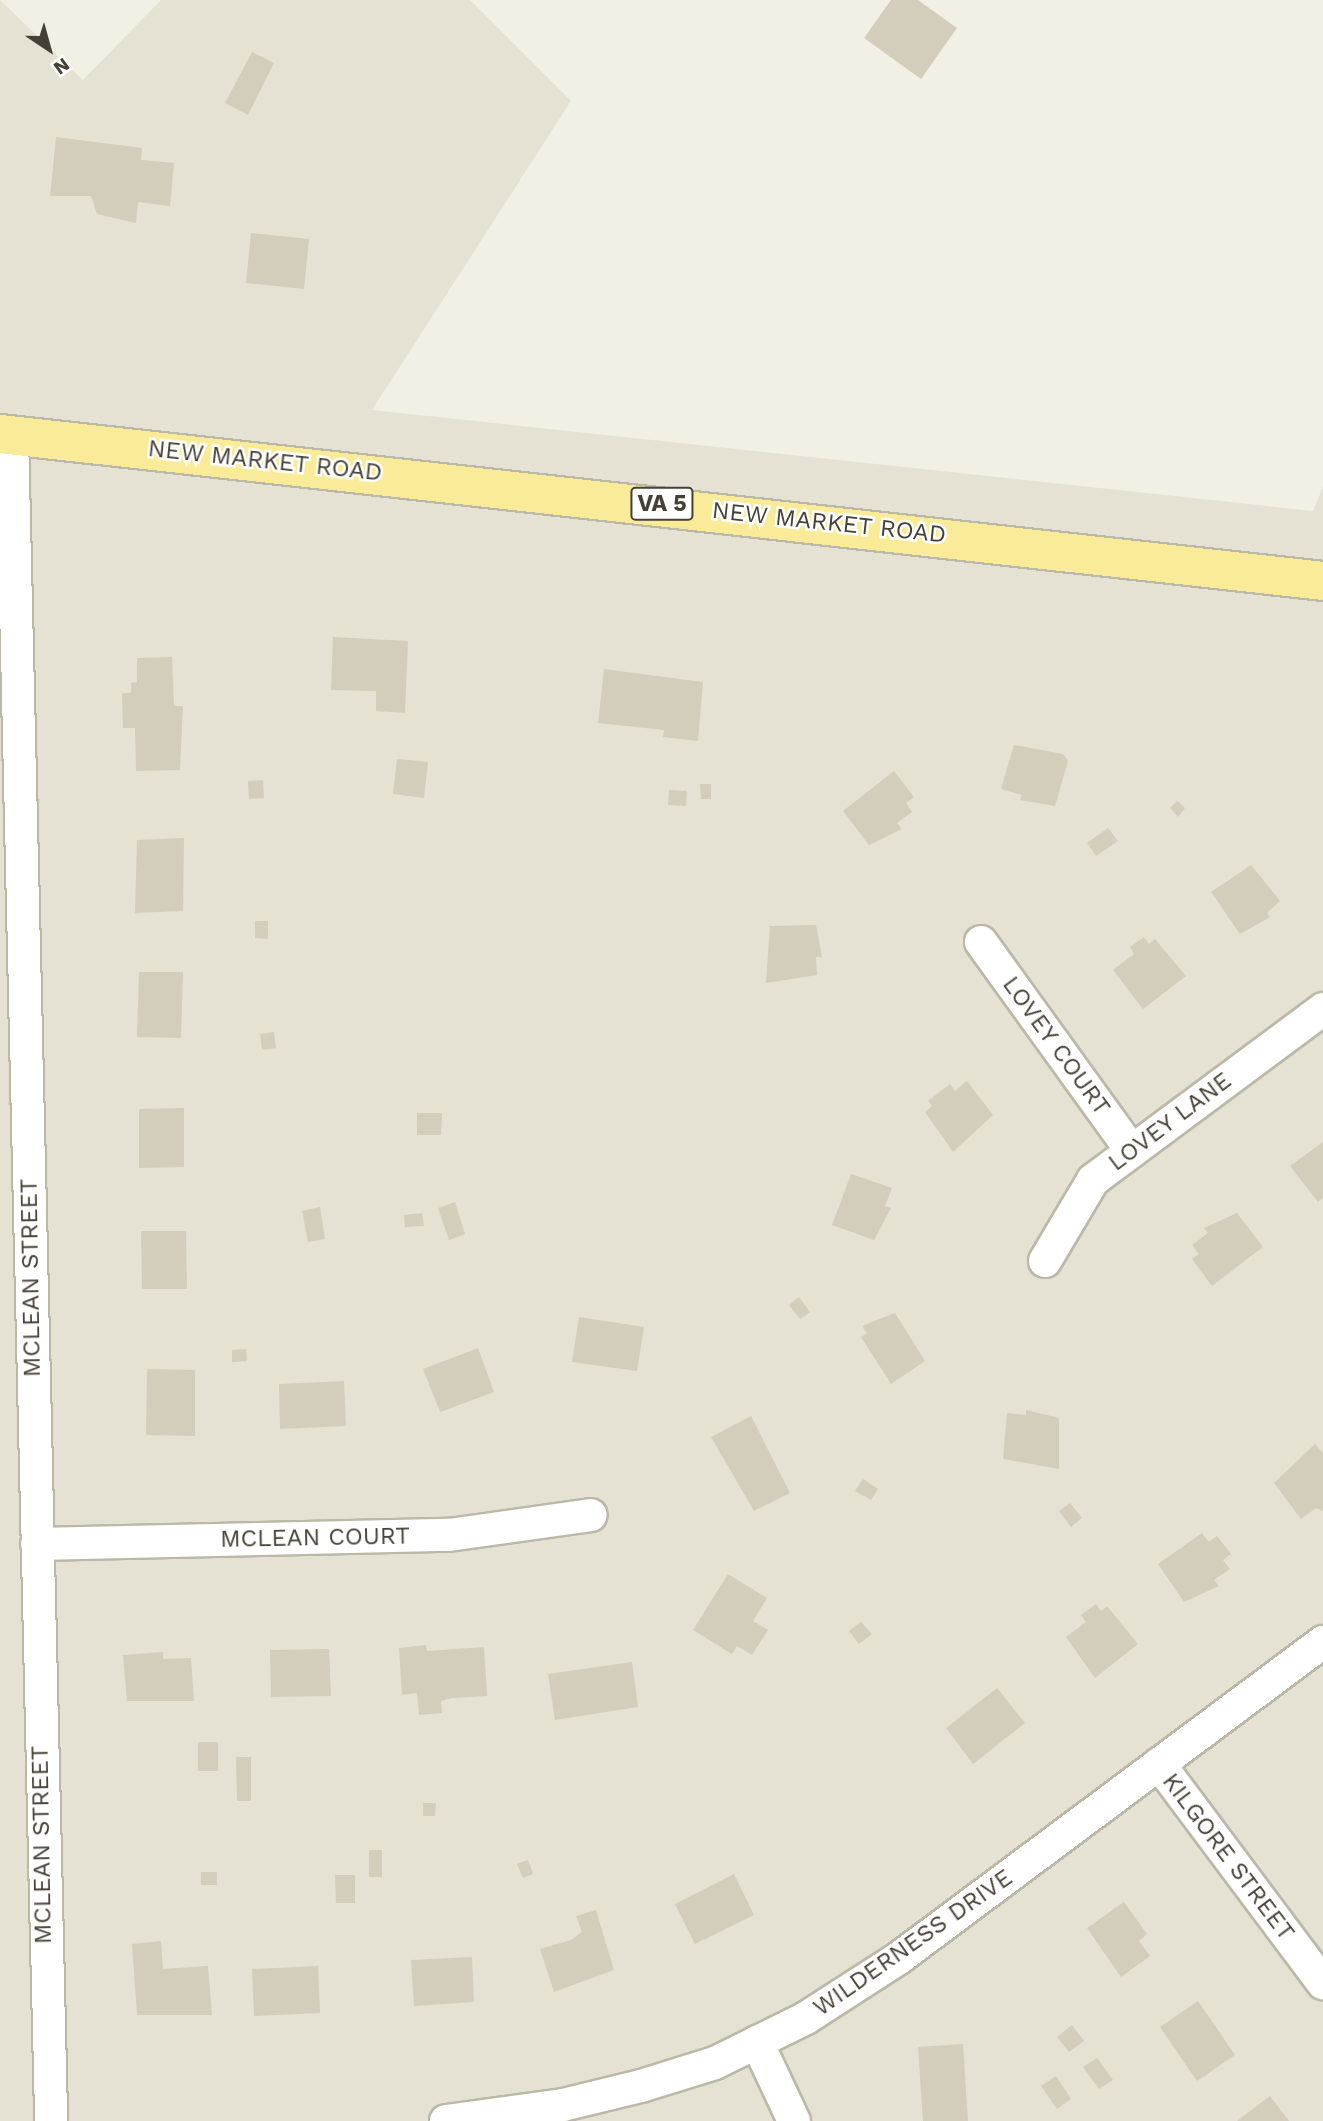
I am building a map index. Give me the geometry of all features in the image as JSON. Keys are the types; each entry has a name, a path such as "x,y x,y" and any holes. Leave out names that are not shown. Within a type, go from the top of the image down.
{"main road":[{"name":"NEW MARKET ROAD","path":"6,435 1323,581"}],"street":[{"name":"MCLEAN STREET","path":"6,435 51,2121"},
{"name":"LOVEY COURT","path":"981,942 1132,1150"},
{"name":"LOVEY LANE","path":"1045,1261 1078,1198 1132,1150 1323,1009"},
{"name":"MCLEAN COURT","path":"37,1544 449,1535 591,1516"},
{"name":"WILDERNESS DRIVE","path":"446,2121 628,2089 757,2042 899,1958 1323,1642"},
{"name":"KILGORE STREET","path":"1159,1764 1323,1983"},
{"path":"757,2042 794,2121"}],"shaded area":[{"path":"0,0 83,80 161,0 470,0 571,101 372,410 1313,511 1323,487 1323,2121 0,2121"}],"building":[{"path":"891,0 918,0 957,28 921,79 864,38"},
{"path":"252,52 274,63 248,115 225,103"},
{"path":"56,137 142,148 141,160 174,163 170,206 138,202 136,223 97,214 91,196 50,196"},
{"path":"251,233 309,239 304,289 246,283"},
{"path":"333,637 408,641 405,713 376,711 376,691 331,690"},
{"path":"172,657 174,706 183,706 180,770 136,771 135,728 123,728 122,693 131,693 131,683 137,682 137,658"},
{"path":"604,669 703,682 698,741 663,737 664,730 598,723"},
{"path":"1014,745 1063,754 1068,761 1055,806 1020,800 1022,795 1001,789"},
{"path":"397,759 428,762 424,798 393,794"},
{"path":"894,771 914,797 906,803 912,812 897,823 902,829 869,845 843,811"},
{"path":"263,780 264,798 249,799 248,781"},
{"path":"700,784 711,784 711,799 701,799"},
{"path":"669,790 687,791 686,806 668,805"},
{"path":"1177,801 1185,808 1178,817 1170,808"},
{"path":"1108,828 1118,841 1096,856 1087,843"},
{"path":"184,838 183,911 135,913 137,840"},
{"path":"1251,865 1280,901 1267,913 1270,917 1240,934 1211,892"},
{"path":"255,921 268,921 268,939 255,938"},
{"path":"816,925 822,957 816,957 817,975 766,983 770,926"},
{"path":"1144,937 1149,944 1155,939 1186,976 1143,1009 1113,970 1134,954 1130,947"},
{"path":"139,972 183,972 181,1038 137,1037"},
{"path":"274,1032 276,1048 262,1050 260,1034"},
{"path":"967,1081 993,1115 953,1152 925,1112 932,1106 928,1101 950,1084 955,1091"},
{"path":"184,1108 184,1167 139,1168 139,1109"},
{"path":"417,1113 442,1113 441,1135 417,1135"},
{"path":"1323,1142 1323,1198 1318,1202 1290,1166"},
{"path":"851,1174 892,1188 885,1206 891,1208 874,1240 832,1225"},
{"path":"455,1202 465,1234 449,1240 438,1208"},
{"path":"320,1207 325,1239 308,1242 302,1211"},
{"path":"422,1213 424,1226 405,1227 404,1215"},
{"path":"1237,1213 1263,1247 1212,1286 1192,1259 1199,1254 1192,1245 1208,1233 1204,1228"},
{"path":"141,1231 186,1231 187,1289 142,1289"},
{"path":"799,1297 810,1312 800,1319 789,1305"},
{"path":"895,1313 925,1361 891,1384 861,1337 867,1333 862,1326"},
{"path":"579,1317 644,1327 637,1371 572,1362"},
{"path":"478,1348 494,1392 440,1412 423,1369"},
{"path":"246,1349 247,1361 232,1362 232,1350"},
{"path":"147,1369 195,1370 195,1436 146,1435"},
{"path":"344,1381 346,1426 280,1429 279,1384"},
{"path":"1026,1410 1059,1418 1059,1469 1003,1459 1007,1413 1026,1415"},
{"path":"751,1416 790,1493 754,1511 711,1437"},
{"path":"1315,1444 1323,1453 1323,1511 1316,1508 1301,1519 1274,1483"},
{"path":"863,1479 878,1489 871,1500 855,1491"},
{"path":"1070,1503 1082,1518 1071,1527 1059,1511"},
{"path":"1202,1533 1209,1542 1217,1536 1231,1554 1223,1560 1230,1569 1214,1580 1219,1586 1184,1602 1158,1564"},
{"path":"728,1574 767,1598 753,1621 768,1630 752,1655 737,1646 732,1654 693,1630"},
{"path":"1096,1604 1101,1611 1107,1606 1138,1644 1095,1678 1066,1637 1086,1622 1081,1615"},
{"path":"861,1622 872,1634 859,1644 849,1631"},
{"path":"426,1645 427,1651 484,1647 487,1696 441,1701 442,1713 419,1715 417,1693 402,1695 399,1648"},
{"path":"329,1649 331,1696 271,1697 270,1650"},
{"path":"163,1652 163,1659 191,1658 194,1701 127,1701 123,1655"},
{"path":"632,1662 638,1707 555,1720 548,1674"},
{"path":"997,1688 1025,1723 973,1764 946,1728"},
{"path":"198,1742 218,1742 218,1771 198,1771"},
{"path":"236,1757 251,1757 251,1801 237,1801"},
{"path":"423,1803 436,1803 435,1816 423,1816"},
{"path":"369,1850 382,1850 382,1877 369,1877"},
{"path":"528,1860 533,1874 523,1878 517,1864"},
{"path":"201,1872 217,1872 217,1885 201,1885"},
{"path":"734,1874 754,1915 695,1944 675,1904"},
{"path":"335,1875 355,1875 355,1903 336,1903"},
{"path":"1124,1902 1147,1934 1139,1941 1150,1956 1121,1977 1087,1928"},
{"path":"596,1910 614,1970 554,1992 540,1949 571,1940 582,1932 576,1916"},
{"path":"161,1941 163,1969 208,1966 212,2015 137,2015 132,1944"},
{"path":"472,1957 474,2002 414,2006 411,1960"},
{"path":"318,1966 320,2013 254,2016 252,1969"},
{"path":"1198,2001 1235,2055 1197,2081 1160,2027"},
{"path":"1072,2025 1084,2041 1069,2052 1057,2037"},
{"path":"963,2044 968,2121 923,2121 918,2047"},
{"path":"1097,2058 1113,2080 1099,2089 1083,2067"},
{"path":"1056,2076 1071,2099 1057,2109 1041,2086"},
{"path":"1270,2096 1289,2121 1237,2121"}]}
